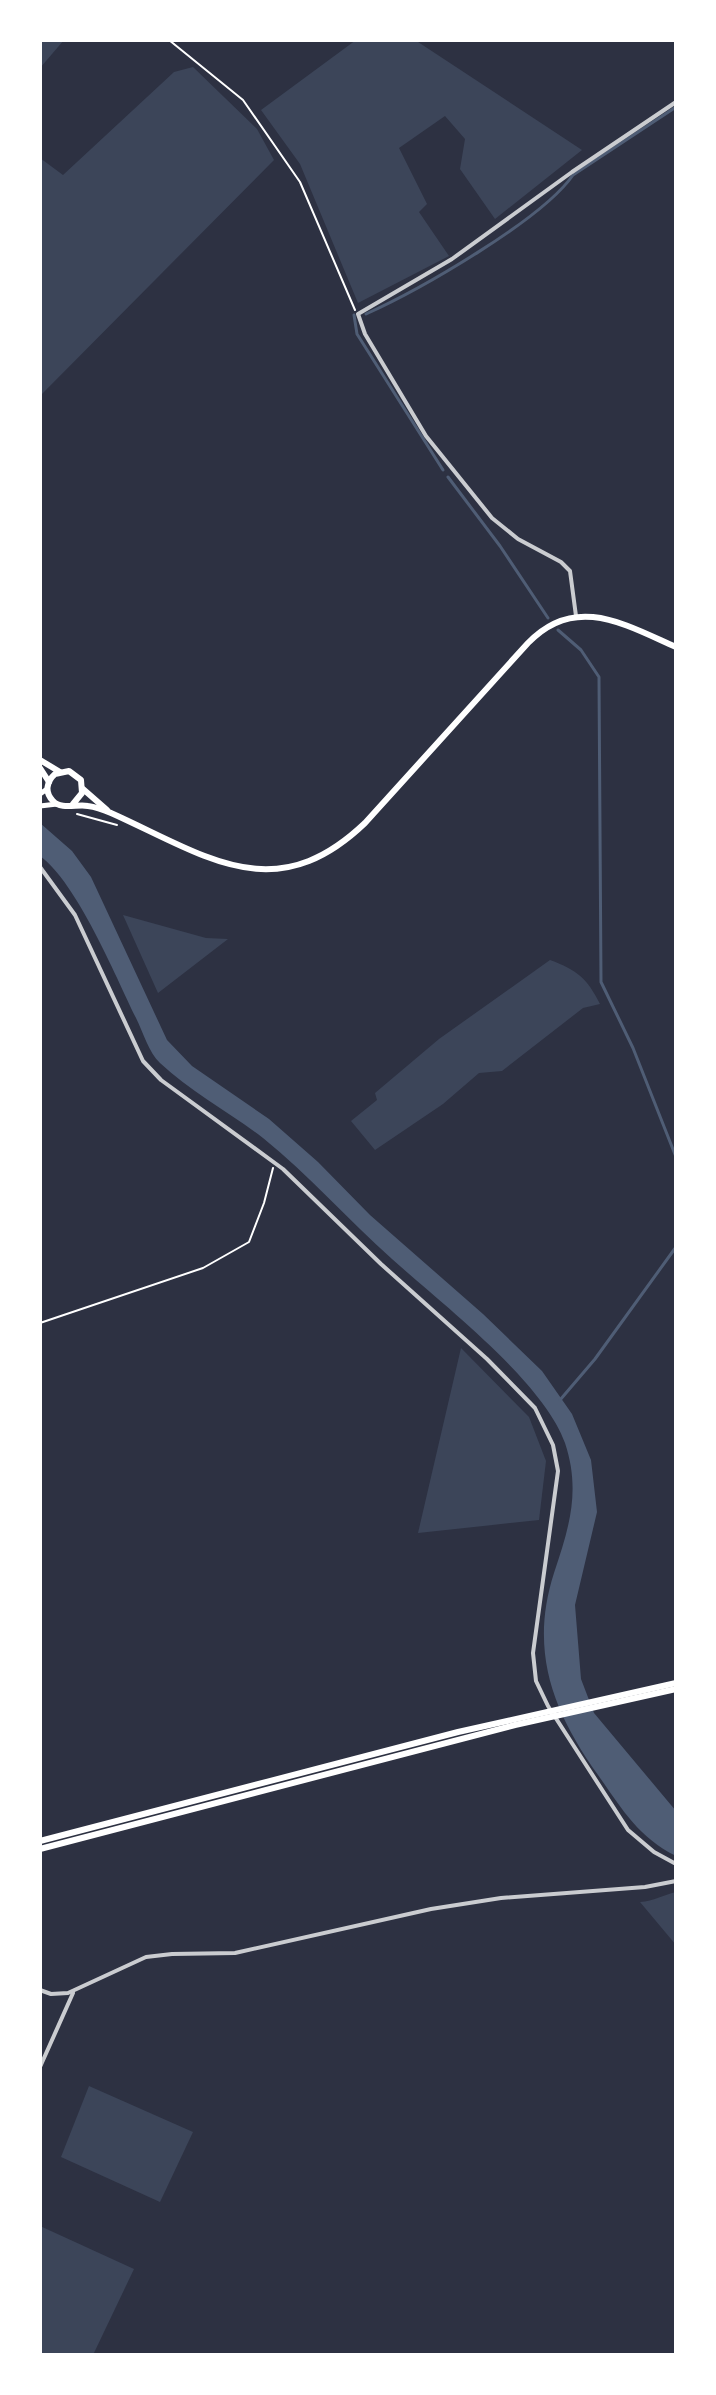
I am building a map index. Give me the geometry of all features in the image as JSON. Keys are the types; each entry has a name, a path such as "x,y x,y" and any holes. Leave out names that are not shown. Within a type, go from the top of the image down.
{"main road":[{"path":"40,806 73,804 109,812 207,859 237,868 270,869 303,863 336,847 365,823 539,632 552,623 576,616 591,616 620,623 676,647"},
{"path":"40,760 60,772 74,773 81,780 83,789 80,798 73,804"},
{"path":"40,768 50,798 57,804"},
{"path":"40,794 60,772"},
{"path":"83,789 109,812"},
{"path":"40,1841 543,1715 676,1686"},
{"path":"40,1849 543,1715"}],"street":[{"path":"576,616 570,571 561,562 518,539 492,518 426,436 365,334 358,314 452,259 676,102"},
{"path":"40,867 75,915 143,1061 161,1080 271,1159 487,1359 535,1408 553,1445 558,1471 534,1637 536,1681 556,1720 628,1830 654,1852 676,1864"},
{"path":"40,1990 51,1994 74,1991 146,1957 235,1953 445,1907 501,1898 645,1887 676,1881"},
{"path":"40,2067 74,1991"}],"path":[{"path":"169,40 243,100 252,112 300,182 358,314"},
{"path":"72,813 118,825"},
{"path":"40,1323 203,1268 249,1242 273,1171 271,1159"}],"shaded area":[{"path":"40,40 64,40 40,68"},
{"path":"356,40 415,40 582,150 495,219 460,169 465,139 445,116 399,148 427,204 419,212 449,256 358,303 300,164 261,110"},
{"path":"193,67 257,129 274,160 40,396 40,158 63,175 174,72"},
{"path":"40,823 72,851 91,877 167,1040 192,1066 269,1119 318,1162 370,1215 483,1314 542,1371 572,1414 591,1460 597,1512 575,1605 581,1679 594,1713 676,1811 676,1856 641,1831 615,1799 569,1728 550,1680 544,1629 547,1601 568,1525 573,1493 570,1461 553,1419 514,1369 296,1167 263,1138 184,1083 156,1059 81,908 54,869 40,856"},
{"path":"123,915 206,938 228,939 158,993"},
{"path":"550,960 580,976 600,1004 583,1008 502,1071 479,1073 443,1104 375,1150 351,1121 377,1100 375,1093 439,1039"},
{"path":"461,1348 529,1417 546,1461 539,1520 418,1533"},
{"path":"676,1892 676,1945 640,1902"},
{"path":"89,2086 193,2132 160,2202 61,2157"},
{"path":"40,2226 134,2269 93,2355 40,2355"}],"waterway":[{"path":"366,314 447,271 508,232 557,193 573,175 676,107"},
{"path":"354,315 357,334 443,470"},
{"path":"448,477 500,546 548,618"},
{"path":"558,630 581,650 599,677 601,982 633,1048 676,1157"},
{"path":"560,1400 595,1359 676,1247"}]}
